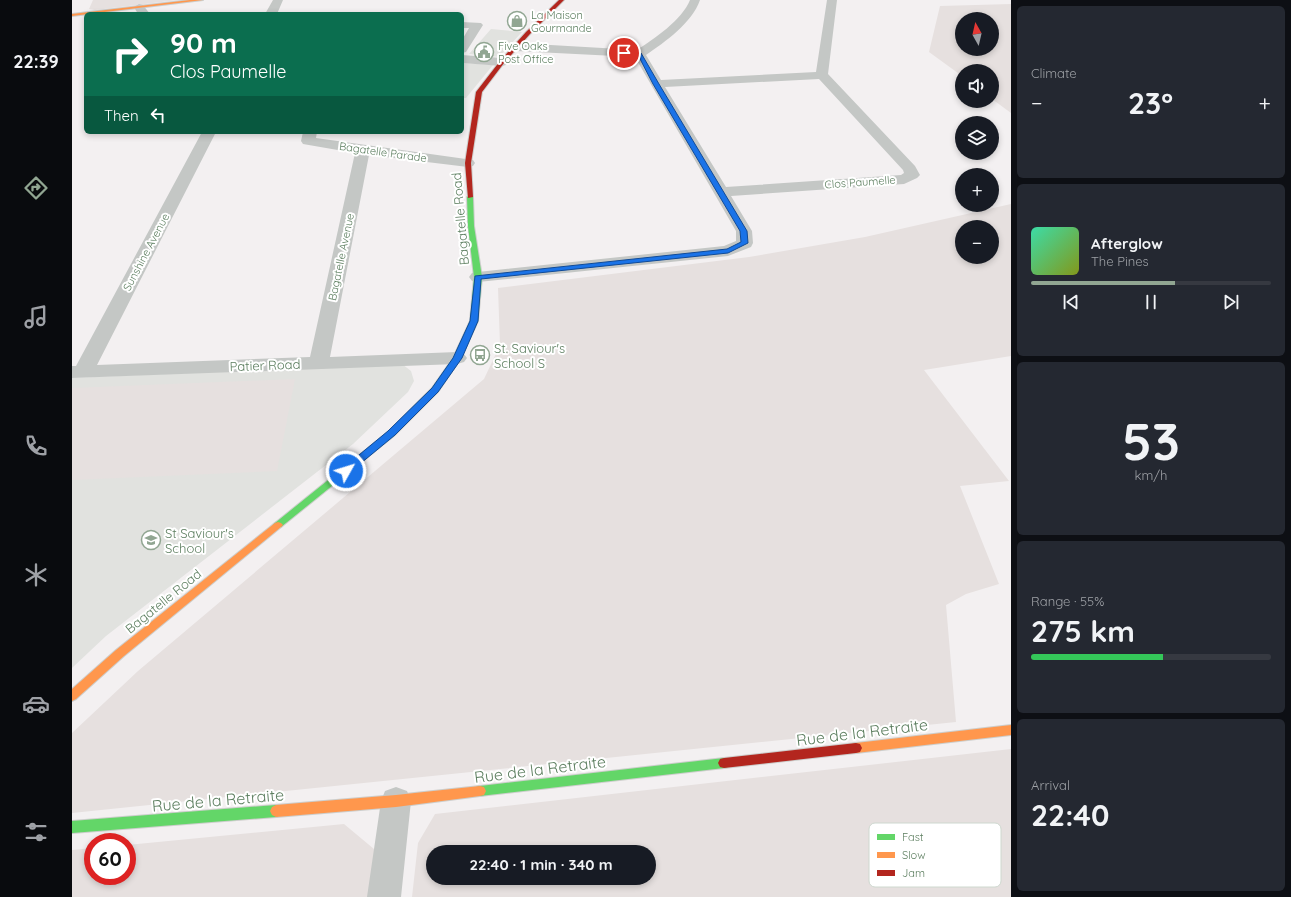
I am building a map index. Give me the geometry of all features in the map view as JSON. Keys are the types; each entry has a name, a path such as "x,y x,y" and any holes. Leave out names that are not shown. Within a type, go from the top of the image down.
{"main road":[{"path":"124,12 141,11 201,0"},
{"name":"Bagatelle Road","path":"72,696 120,653 392,433 435,390 458,358 474,321 478,277 471,226 468,163 479,92 502,62 528,33 562,0"},
{"path":"72,15 84,14"},
{"name":"Rue de la Retraite","path":"72,827 396,800 1011,730"}],"street":[{"path":"271,12 278,0"},
{"path":"516,48 639,54 657,41 687,14 695,0"},
{"path":"656,84 822,75 832,0"},
{"path":"464,25 477,25 464,46"},
{"path":"478,277 728,251 745,243 744,231 639,54"},
{"path":"464,59 502,62"},
{"name":"Clos Paumelle","path":"720,192 904,179 912,175 910,169 822,75"},
{"name":"Sunshine Avenue","path":"77,372 208,134"},
{"name":"Bagatelle Parade","path":"310,134 308,141 363,150 468,163"},
{"name":"Bagatelle Avenue","path":"319,363 363,150"},
{"name":"Patier Road","path":"77,372 458,358"},
{"path":"384,897 396,800"}],"shaded area":[{"path":"93,0 178,0 95,10 89,9"},
{"path":"1011,4 1011,113 999,104 999,64 955,64 955,71 929,52 940,6"},
{"path":"491,29 522,32 499,57 469,54"},
{"path":"464,63 493,65 466,98 464,98"},
{"path":"1011,204 1011,356 924,370 1009,481 960,486 999,584 966,594 946,605 956,722 72,813 72,733 138,671 484,379 500,345 498,288 749,257 865,237 976,212 999,212 999,207"},
{"name":"St Saviour's School","path":"402,364 411,371 414,381 408,392 353,444 106,636 72,668 72,378"},
{"path":"295,379 277,471 72,480 72,388"},
{"path":"1011,749 1011,897 412,897 418,843 435,814"},
{"path":"344,824 380,854 373,897 72,897 72,850 84,849 84,885 136,885 136,844"}],"traffic: fast":[{"path":"278,525 392,433 435,390 457,358 474,321 478,277 471,226 470,197"},
{"path":"480,791 724,763"},
{"path":"72,827 276,811"}],"traffic: slow":[{"path":"98,12 201,0"},
{"path":"72,15 84,14"},
{"path":"72,696 120,653 278,525"},
{"path":"856,748 1011,730"},
{"path":"276,811 396,801 480,791"}],"traffic: jam":[{"path":"470,197 468,163 479,92 502,62 528,33 562,0"},
{"path":"724,763 856,748"}],"place":[{"name":"La Maison Gourmande","path":"517,21"},
{"name":"Five Oaks Post Office","path":"484,52"},
{"name":"St. Saviour's School S","path":"480,355"},
{"name":"St Saviour's School","path":"151,540"}],"route":[{"path":"346,471 392,433 435,390 458,358 474,321 478,277 728,251 745,243 744,231 656,84 645,62 639,54 624,53"}]}
